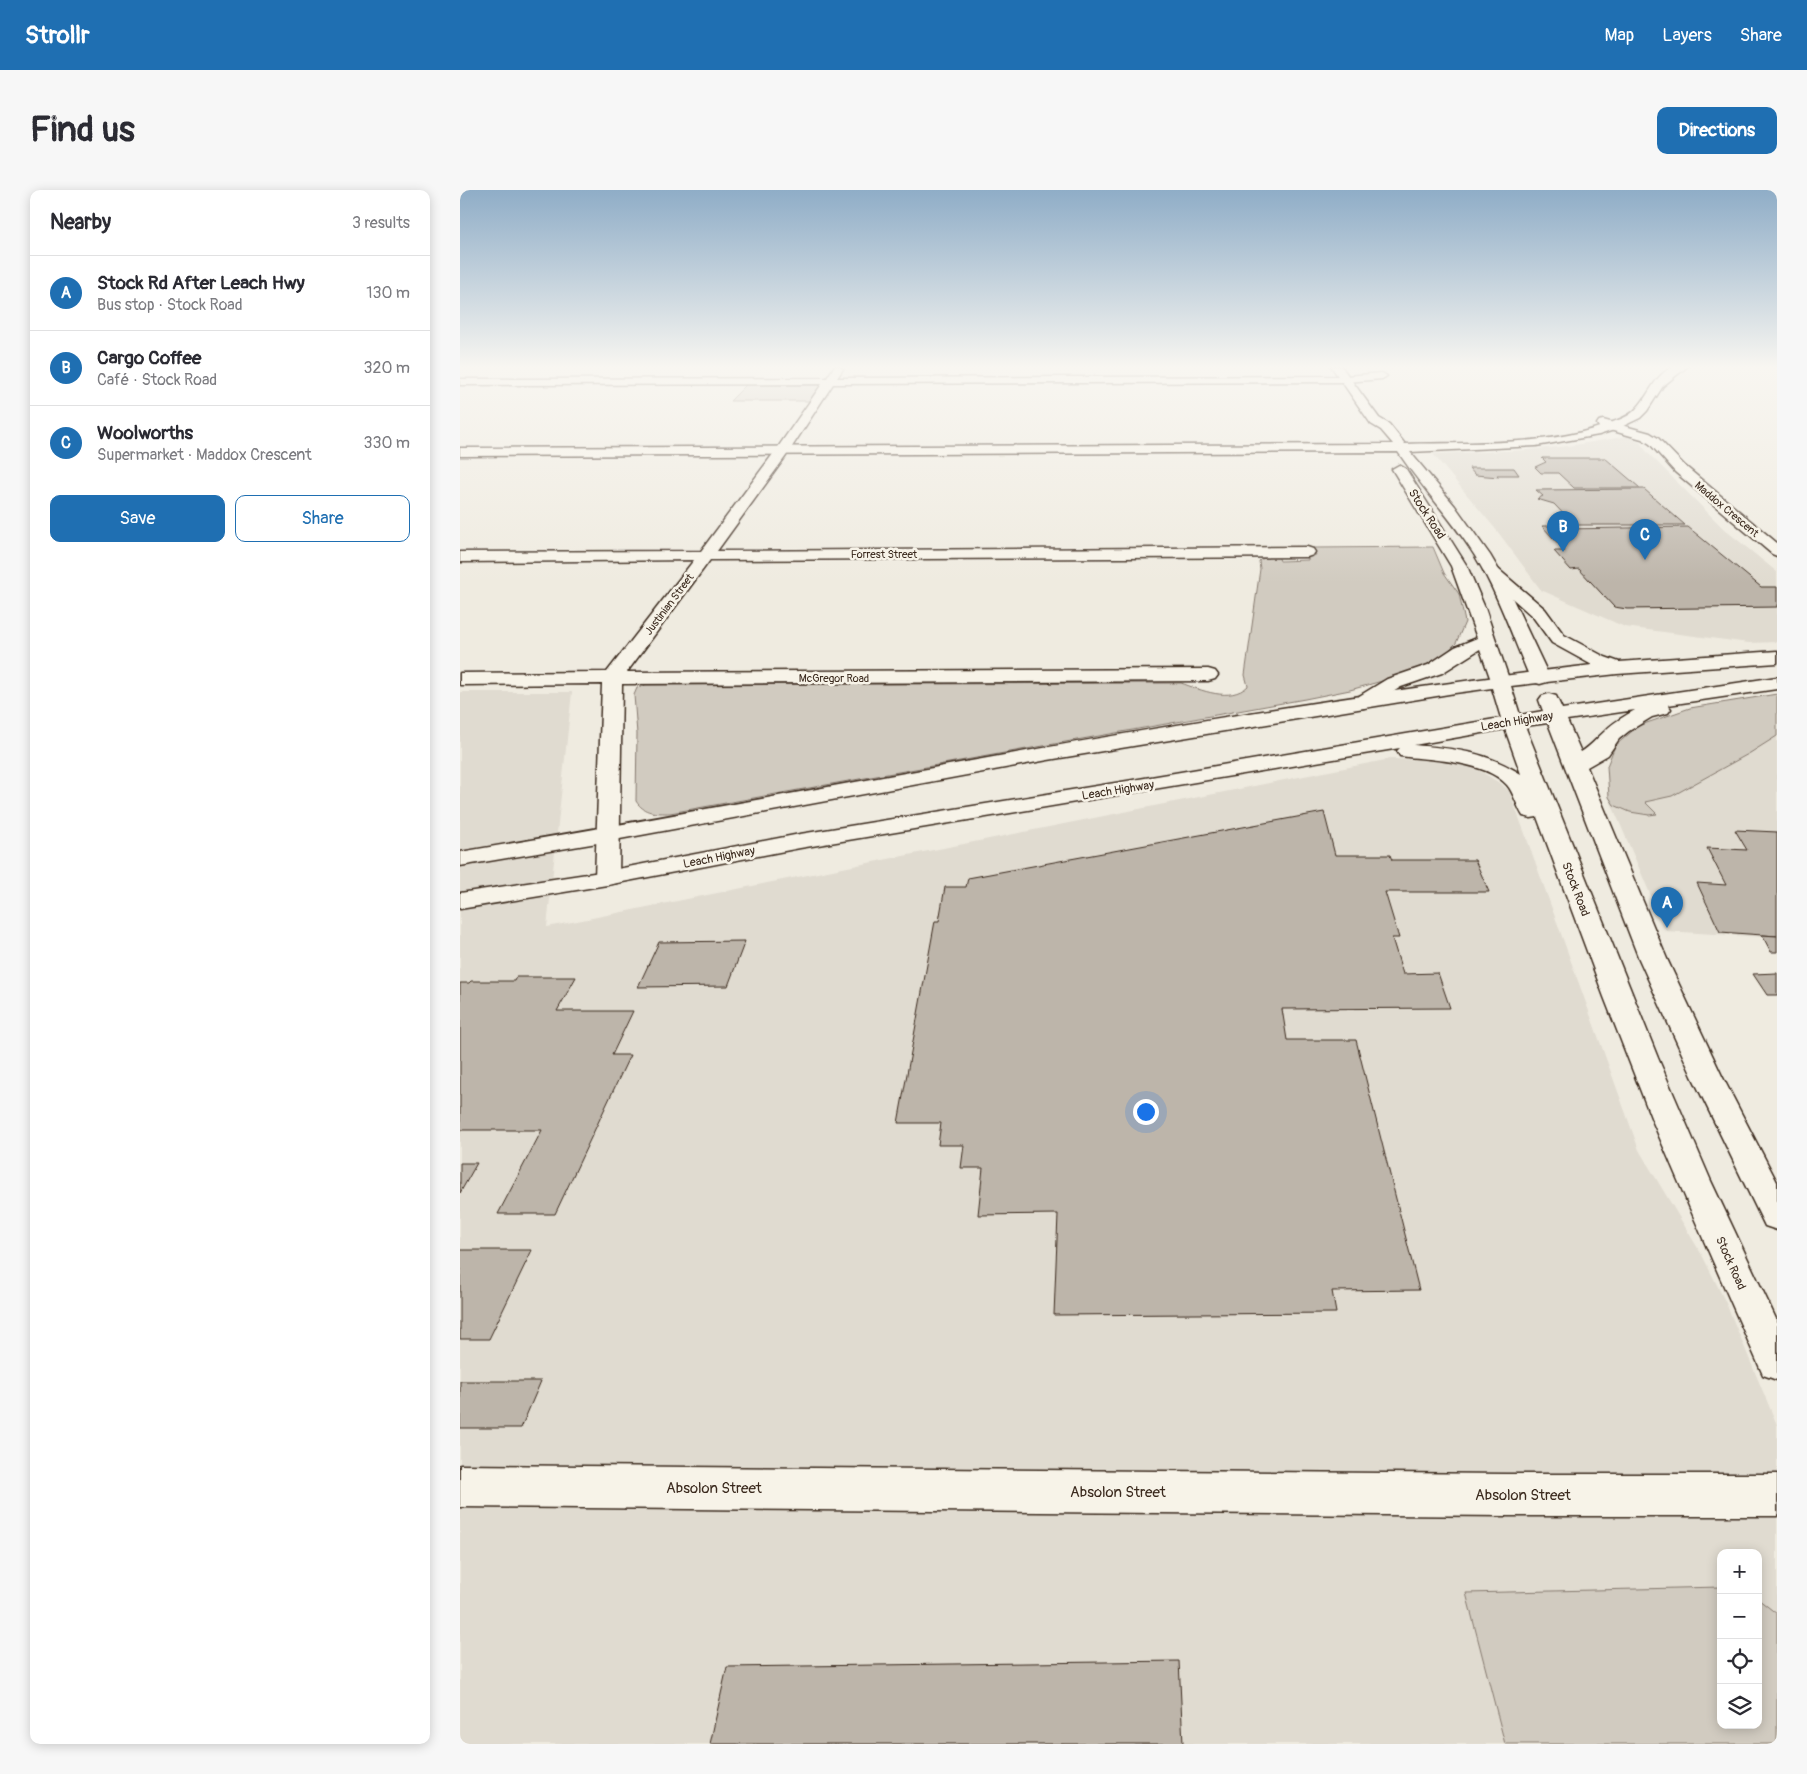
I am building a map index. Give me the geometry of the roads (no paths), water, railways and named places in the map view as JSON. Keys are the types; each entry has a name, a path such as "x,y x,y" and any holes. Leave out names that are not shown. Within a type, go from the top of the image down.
{"main road":[{"name":"Justinian Street","path":"612,679 706,555 791,439"},
{"name":"Stock Road","path":"1385,439 1456,517 1492,572 1576,764 1653,958 1707,1076 1777,1216"},
{"path":"460,451 1392,446 1532,442 1562,439"},
{"name":"Maddox Crescent","path":"1651,439 1680,470 1777,550"},
{"name":"Stock Road","path":"1392,446 1452,553 1476,608 1512,722 1624,1015 1662,1108 1777,1362"},
{"path":"1753,531 1777,529"},
{"name":"Forrest Street","path":"460,557 1308,552"},
{"path":"1492,572 1539,614 1558,639 1598,661 1617,668"},
{"path":"1363,702 1394,683 1435,669 1462,651 1486,640"},
{"path":"460,859 609,834 1048,754 1363,702 1500,682 1617,668 1777,657"},
{"name":"McGregor Road","path":"460,679 1208,675"},
{"path":"607,878 612,679"},
{"name":"Leach Highway","path":"460,902 607,878 800,841 1512,722 1777,683"},
{"path":"1576,764 1600,750 1612,735 1646,712 1712,699 1750,687"},
{"path":"1355,749 1463,756 1496,768 1516,781 1535,820 1561,849"},
{"name":"Absolon Street","path":"460,1486 1506,1495 1777,1495"}],"place":[{"name":"Cargo Coffee","path":"1563,552"},
{"name":"Woolworths","path":"1645,560"},
{"name":"Stock Rd After Leach Hwy","path":"1667,928"}]}
